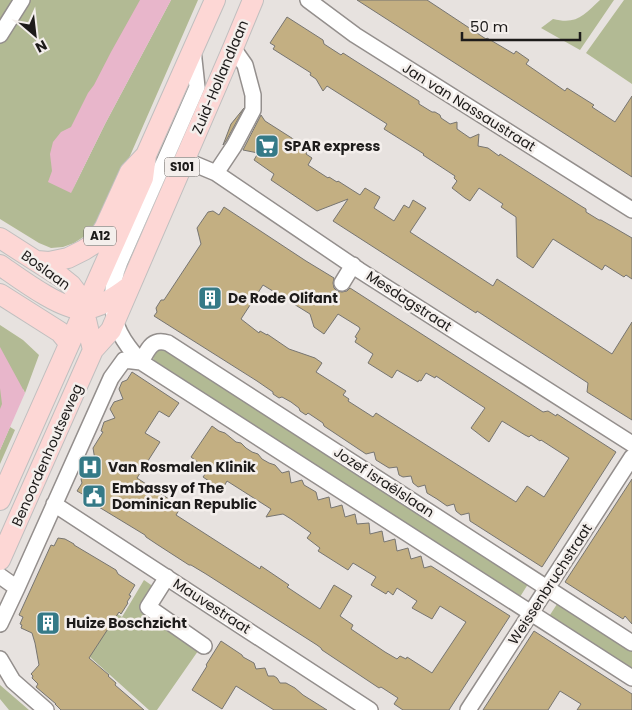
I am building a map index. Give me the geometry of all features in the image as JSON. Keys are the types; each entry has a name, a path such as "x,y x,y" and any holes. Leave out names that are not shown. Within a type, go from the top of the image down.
{"main road":[{"name":"Zuid-Hollandlaan","path":"69,343 143,178 146,155 215,0"},
{"name":"Zuid-Hollandlaan","path":"93,350 111,330 234,48 253,0"},
{"name":"A12","path":"37,261 49,262 68,258 95,243 105,227 130,172 146,155"},
{"name":"Boslaan","path":"0,238 71,285 84,310 93,350"},
{"name":"Boslaan","path":"0,266 62,304 84,310"},
{"path":"84,310 113,298 130,285"},
{"path":"0,294 60,332 69,343"},
{"name":"Benoordenhoutseweg","path":"0,500 69,343"},
{"name":"Benoordenhoutseweg","path":"0,560 93,350"}],"street":[{"path":"0,35 22,0"},
{"name":"Jan van Nassaustraat","path":"308,0 355,35 632,210"},
{"path":"216,173 234,146 253,110 253,95 245,65 234,48"},
{"name":"Zuid-Hollandlaan","path":"116,319 113,298 115,277 196,87 193,50"},
{"name":"Mesdagstraat","path":"185,160 216,173 356,268 632,444"},
{"path":"342,283 356,268"},
{"path":"116,319 122,338 141,362 632,678"},
{"name":"Jozef Israëlslaan","path":"141,362 154,343 161,341 168,343 632,643"},
{"name":"Benoordenhoutseweg","path":"0,624 111,378 124,360 141,362"},
{"name":"Weissenbruchstraat","path":"468,710 632,457"},
{"name":"Mauvestraat","path":"54,504 370,710"},
{"path":"0,576 17,588"},
{"path":"167,577 148,607 204,646"},
{"path":"0,659 13,681 46,710"}],"green space":[{"path":"0,0 155,0 71,193 105,124 171,0 198,0 109,204 91,232 74,243 63,247 51,248 39,243 0,219"},
{"path":"600,0 614,0 580,50 541,28 553,19 561,21 574,20"},
{"path":"624,0 632,0 632,84 586,53"},
{"path":"0,325 23,340 39,355 25,393 23,389 0,434"},
{"path":"163,348 530,581 518,600 155,364 153,358 158,350"},
{"path":"10,427 15,430 0,464 0,450"},
{"path":"144,580 154,587 140,611 198,651 157,710 149,710 90,657 82,623 93,598 122,617"},
{"path":"559,601 632,648 632,672 548,618"},
{"path":"0,685 29,710 9,710 0,699"}],"shaded area":[{"path":"140,0 171,0 105,124 71,193 48,182 52,171 50,154 53,142 61,132 71,127"},
{"path":"0,347 25,393 0,450 0,409 2,404"}],"building":[{"path":"357,0 427,0 486,39 514,54 516,51 529,60 526,64 565,91 567,88 594,105 592,107 615,122 632,96 632,177"},
{"path":"287,17 323,40 324,44 341,55 343,53 419,101 419,104 440,115 441,118 450,124 457,122 457,129 470,138 479,134 478,146 488,148 499,156 500,154 586,209 586,212 632,238 632,279 626,275 624,277 605,265 602,270 553,239 533,268 517,257 516,217 501,207 503,204 479,188 470,201 465,198 452,188 457,181 454,178 455,176 384,129 387,124 327,86 323,91 316,79 310,75 311,73 273,49 275,46 270,43"},
{"path":"244,108 226,141 223,145 231,124"},
{"path":"261,115 265,121 309,149 306,154 312,158 308,165 360,195 365,188 380,197 374,208 394,221 404,205 409,208 413,200 426,208 410,232 493,286 497,279 612,354 632,322 632,420 587,392 588,383 333,221 348,199 317,211 271,180 274,174 254,160 258,153 243,150"},
{"path":"224,207 334,278 334,288 337,291 347,291 350,288 543,412 548,411 556,416 557,414 616,452 542,567 470,521 469,513 461,515 456,511 454,504 447,506 427,493 425,485 418,487 413,483 411,476 403,477 399,475 397,467 389,468 376,460 374,452 366,454 308,413 306,415 291,402 282,397 279,398 257,381 154,316 161,300 164,300 201,244 197,228 208,212 213,211 219,215","holes":["263,285 310,314 314,327 324,334 338,314 359,327 355,342 373,354 368,363 392,378 397,370 418,382 419,380 421,381 426,373 435,378 436,376 485,408 471,428 489,442 502,421 529,437 531,435 541,440 569,458 544,497 527,486 516,502 376,413 373,417 348,401 349,399 343,395 346,391 316,372 322,363 315,358 289,349 267,334 260,331 259,333 241,319"]},
{"path":"132,372 179,403 169,417 159,411 145,433 160,442 137,478 181,507 176,515 260,569 261,566 289,585 287,587 320,609 334,585 352,596 340,616 353,625 351,629 385,652 397,659 400,656 406,659 407,657 432,673 466,622 440,606 432,619 412,608 417,601 397,588 393,595 388,591 386,594 371,585 376,577 353,563 348,570 318,551 320,548 307,538 311,533 291,519 283,514 266,517 271,509 227,481 222,490 203,477 208,470 191,457 212,426 258,454 262,459 275,465 282,473 289,471 291,483 302,480 304,485 316,492 318,500 329,497 331,508 342,505 345,517 355,514 357,524 369,523 370,534 382,531 384,542 395,539 397,551 408,548 411,559 421,556 424,568 431,566 510,616 449,710 403,710 394,704 398,698 381,687 379,688 317,645 84,498 84,495 77,491 82,483 81,479 85,472 84,468 88,462 95,460 93,448 103,432 101,431 104,422 115,418 110,409 114,402 123,399 119,389 122,382 127,380"},
{"path":"632,479 632,624 625,616 623,619 565,582"},
{"name":"Huize Boschzicht","path":"58,538 65,539 74,544 116,570 118,574 135,585 129,595 131,596 128,603 121,614 119,612 89,658 109,675 116,683 115,685 144,710 61,710 36,687 38,684 31,674 39,665 35,643 32,633 21,628 22,625 20,624 23,617 19,615 51,545 54,546"},
{"path":"534,631 632,694 632,710 577,710 581,704 560,691 548,710 483,710"},
{"path":"221,641 254,663 256,669 265,668 268,676 274,676 280,683 286,683 295,688 327,710 274,710 236,686 222,709 192,690"}],"place":[{"name":"SPAR express","path":"267,146"},
{"name":"De Rode Olifant","path":"210,298"},
{"name":"Van Rosmalen Klinik","path":"90,467"},
{"name":"Embassy of The Dominican Republic","path":"94,496"},
{"name":"Huize Boschzicht","path":"48,623"}]}
